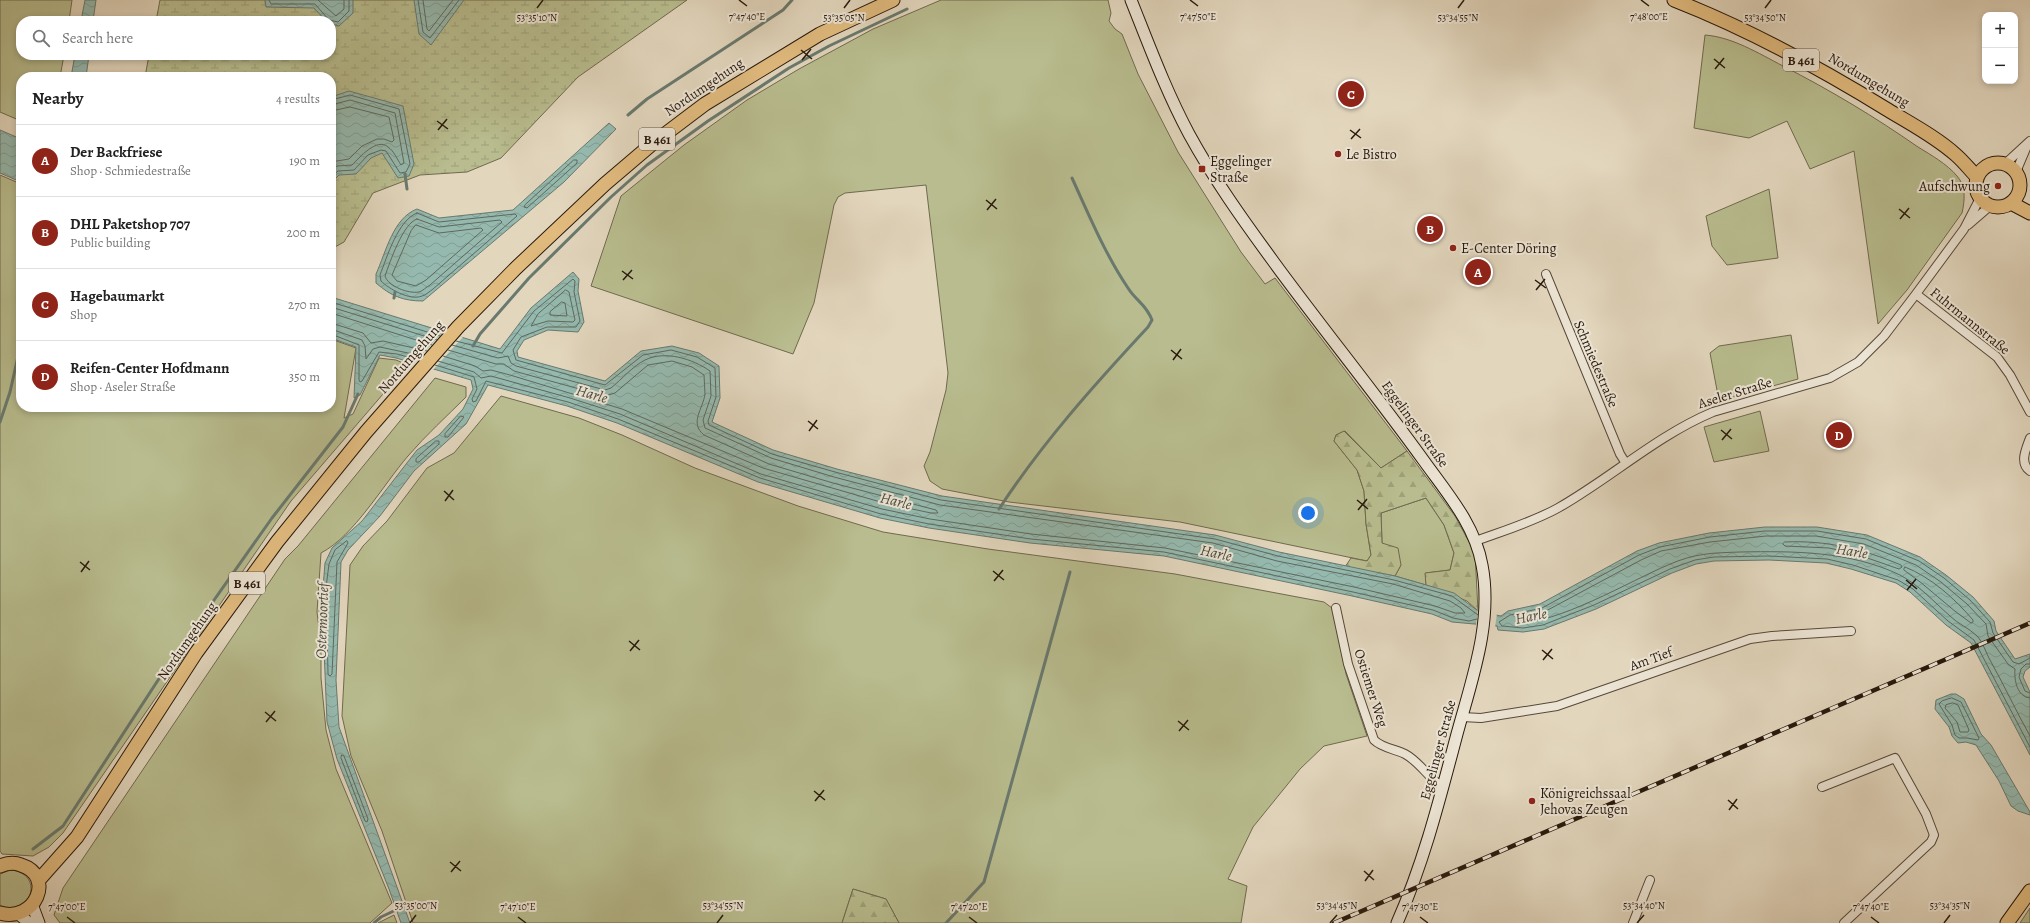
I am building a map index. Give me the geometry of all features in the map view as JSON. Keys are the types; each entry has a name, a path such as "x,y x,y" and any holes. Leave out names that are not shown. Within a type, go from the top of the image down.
{"main road":[{"name":"Nordumgehung","path":"38,880 77,837 196,653 277,542 318,490 415,375 458,327 526,258 605,184 652,144 705,104 820,34 893,0"},
{"name":"Nordumgehung","path":"1674,0 1749,33 1810,64 1923,131 1956,155 1977,177"},
{"name":"Nordumgehung","path":"1956,155 1986,167"},
{"path":"1999,163 2010,168 2021,184 2020,190 2011,203 1998,208 1985,202 1977,192 1977,177 1986,167 1999,163"},
{"path":"2020,190 2030,206"},
{"path":"2011,203 2030,213"},
{"name":"Nordumgehung","path":"30,869 65,850"},
{"path":"0,913 25,919 39,894 38,880 30,869 17,864 1,864"},
{"path":"2007,923 2030,890"}],"street":[{"name":"Eggelinger Straße","path":"1131,0 1151,54 1170,96 1206,164 1273,262 1465,519 1476,542 1485,580 1485,606 1481,637 1462,717 1428,842 1397,923"},
{"path":"2010,168 2029,142"},
{"path":"2010,168 2029,142"},
{"name":"Aseler Straße","path":"1476,542 1557,508 1678,428 1707,414 1830,378 1858,362 1876,346 1985,202"},
{"name":"Aseler Straße","path":"1964,229 1985,202"},
{"name":"Schmiedestraße","path":"1546,274 1620,454 1625,462"},
{"name":"Fuhrmannstraße","path":"1916,294 1997,357 2010,375 2030,412"},
{"path":"2030,438 2025,451 2024,461 2026,468 2030,471"},
{"name":"Ostiemer Weg","path":"1336,608 1348,664 1374,740 1406,755 1432,780 1443,787"},
{"name":"Am Tief","path":"1462,717 1481,718 1557,706 1750,639 1772,636 1851,631"},
{"path":"1822,787 1895,758 1926,814 1934,835 1930,842 1844,923"},
{"path":"1634,923 1650,880"},
{"path":"33,907 39,923"}],"green space":[{"path":"0,0 72,0 70,16 16,16 16,60 63,60 61,72 16,72 16,119 0,112"},
{"path":"160,0 687,0 578,77 501,158 467,172 420,175 373,193 344,242 336,246 336,72 146,72 148,60 336,60 336,16 157,16"},
{"path":"941,0 1108,0 1111,13 1109,21 1115,29 1122,34 1138,74 1178,152 1241,252 1265,284 1275,278 1407,451 1381,468 1345,431 1336,435 1334,441 1357,470 1364,491 1366,524 1371,555 1367,561 1180,522 1009,502 942,489 930,481 924,466 930,452 946,390 948,373 926,185 845,193 838,197 834,205 814,303 793,354 591,286 621,196 684,145 747,100 799,69 873,29"},
{"path":"1705,35 1715,36 1745,46 1835,94 1939,160 1960,180 1964,193 1962,213 1907,290 1878,324 1854,151 1810,169 1787,121 1749,138 1694,128"},
{"path":"0,175 16,182 16,412 336,412 336,341 356,348 344,418 353,414 379,358 396,360 408,365 291,501 63,833 49,847 33,856 2,854 0,851"},
{"path":"1769,189 1778,258 1727,265 1712,246 1706,216"},
{"path":"1791,335 1798,379 1719,401 1710,353 1719,346"},
{"path":"435,378 466,387 466,397 408,456 368,509 345,535 321,553 317,612 321,645 321,678 326,730 336,769 392,903 370,923 60,923 54,915 63,888 285,559 298,546"},
{"path":"501,396 579,418 622,435 695,468 798,506 883,532 988,549 1175,574 1324,602 1332,608 1346,674 1367,736 1324,746 1300,769 1253,827 1228,879 1247,886 1241,923 899,923 886,899 853,889 842,923 413,923 382,831 351,756 342,716 350,565 363,546 387,521 427,468 454,453"},
{"path":"1760,411 1769,451 1714,462 1704,427"},
{"path":"1344,431 1381,468 1407,451 1455,516 1475,553 1478,611 1467,601 1426,585 1425,573 1450,570 1454,553 1444,525 1426,498 1381,513 1382,543 1398,548 1401,565 1395,576 1345,567 1351,558 1367,561 1371,555 1366,524 1364,491 1357,470 1334,441 1336,435"},
{"path":"1426,498 1444,525 1454,553 1450,570 1426,573 1426,585 1395,576 1401,565 1382,543 1381,513"},
{"path":"10,870 22,873 28,879 31,887 30,895 25,903 19,908 10,909 0,905 0,874"},
{"path":"853,889 886,899 899,923 842,923"},
{"path":"2030,908 2030,923 2020,923"},
{"path":"394,915 397,923 378,923"}],"water":[{"path":"85,0 96,0 94,16 82,16"},
{"path":"265,0 353,0 353,13 339,26 336,25 336,16 321,16 314,8 266,7"},
{"path":"414,0 464,0 431,45 419,34"},
{"path":"74,60 88,60 87,72 72,72"},
{"path":"349,91 403,106 414,164 409,176 398,178 382,153 371,158 356,174 339,175 336,178 336,95"},
{"path":"609,123 616,129 564,182 423,301 403,299 392,294 376,283 376,274 391,237 402,220 409,213 417,209 439,218 513,210"},
{"path":"0,130 16,137 16,180 0,173"},
{"path":"573,272 579,279 578,291 584,322 578,332 548,330 524,340 517,351 518,357 605,381 641,351 672,346 699,353 719,366 720,398 712,422 773,450 837,469 942,496 1215,535 1279,552 1395,576 1454,593 1478,611 1501,616 1508,611 1540,604 1637,551 1659,543 1709,533 1765,527 1817,527 1867,535 1920,557 1946,575 1973,597 1994,621 1996,631 2015,659 2030,654 2030,667 2025,671 2023,677 2030,692 2030,755 1971,643 1946,625 1910,592 1896,583 1826,563 1769,560 1714,561 1696,564 1672,573 1596,609 1544,629 1523,632 1498,630 1497,626 1452,622 1432,614 1164,556 1030,543 929,528 880,518 758,482 617,423 567,406 488,385 466,424 414,471 380,516 348,550 341,562 336,680 339,727 410,923 401,923 337,759 327,722 323,625 319,611 322,600 325,563 332,548 362,521 417,450 439,435 463,409 473,389 471,380 396,358 380,355 360,395 354,398 356,347 336,340 336,299 500,349 531,308"},
{"path":"1951,694 1956,694 1964,699 1981,734 1991,745 2030,812 2030,815 2018,811 2011,806 1999,781 1976,745 1966,742 1958,743 1952,736 1949,727 1935,709 1936,700"}],"pier":[{"path":"444,331 463,337 433,370 412,365"},
{"path":"1478,608 1497,613 1495,628 1476,625"}],"waterway":[{"path":"628,115 647,99 783,10 792,0"},
{"path":"473,346 480,334 529,278 611,197 647,165 708,121 789,68 829,46 907,9"},
{"path":"405,174 407,189"},
{"path":"999,509 1051,437 1108,370 1148,327 1152,320 1147,310 1128,288 1112,262 1072,178"},
{"path":"394,298 395,292"},
{"path":"0,422 10,392 16,365"},
{"path":"33,849 63,826 164,671 272,518 343,427 358,394"},
{"path":"946,923 984,882 1070,572"},
{"path":"374,923 381,917 400,908"}],"railway":[{"path":"1334,923 2030,623"}],"place":[{"name":"Hagebaumarkt","path":"1351,94"},
{"name":"Le Bistro","path":"1338,154"},
{"name":"Eggelinger Straße","path":"1202,169"},
{"name":"Aufschwung","path":"1998,186"},
{"name":"DHL Paketshop 707","path":"1430,229"},
{"name":"E-Center Döring","path":"1453,248"},
{"name":"Der Backfriese","path":"1478,272"},
{"name":"Reifen-Center Hofdmann","path":"1839,435"},
{"name":"Königreichssaal Jehovas Zeugen","path":"1532,801"}],"water label":[{"name":"Harle","path":"592,394"},
{"name":"Harle","path":"896,501"},
{"name":"Harle","path":"1852,551"},
{"name":"Harle","path":"1216,553"},
{"name":"Harle","path":"1531,616"},
{"name":"Ostermoortief","path":"322,621"}]}
